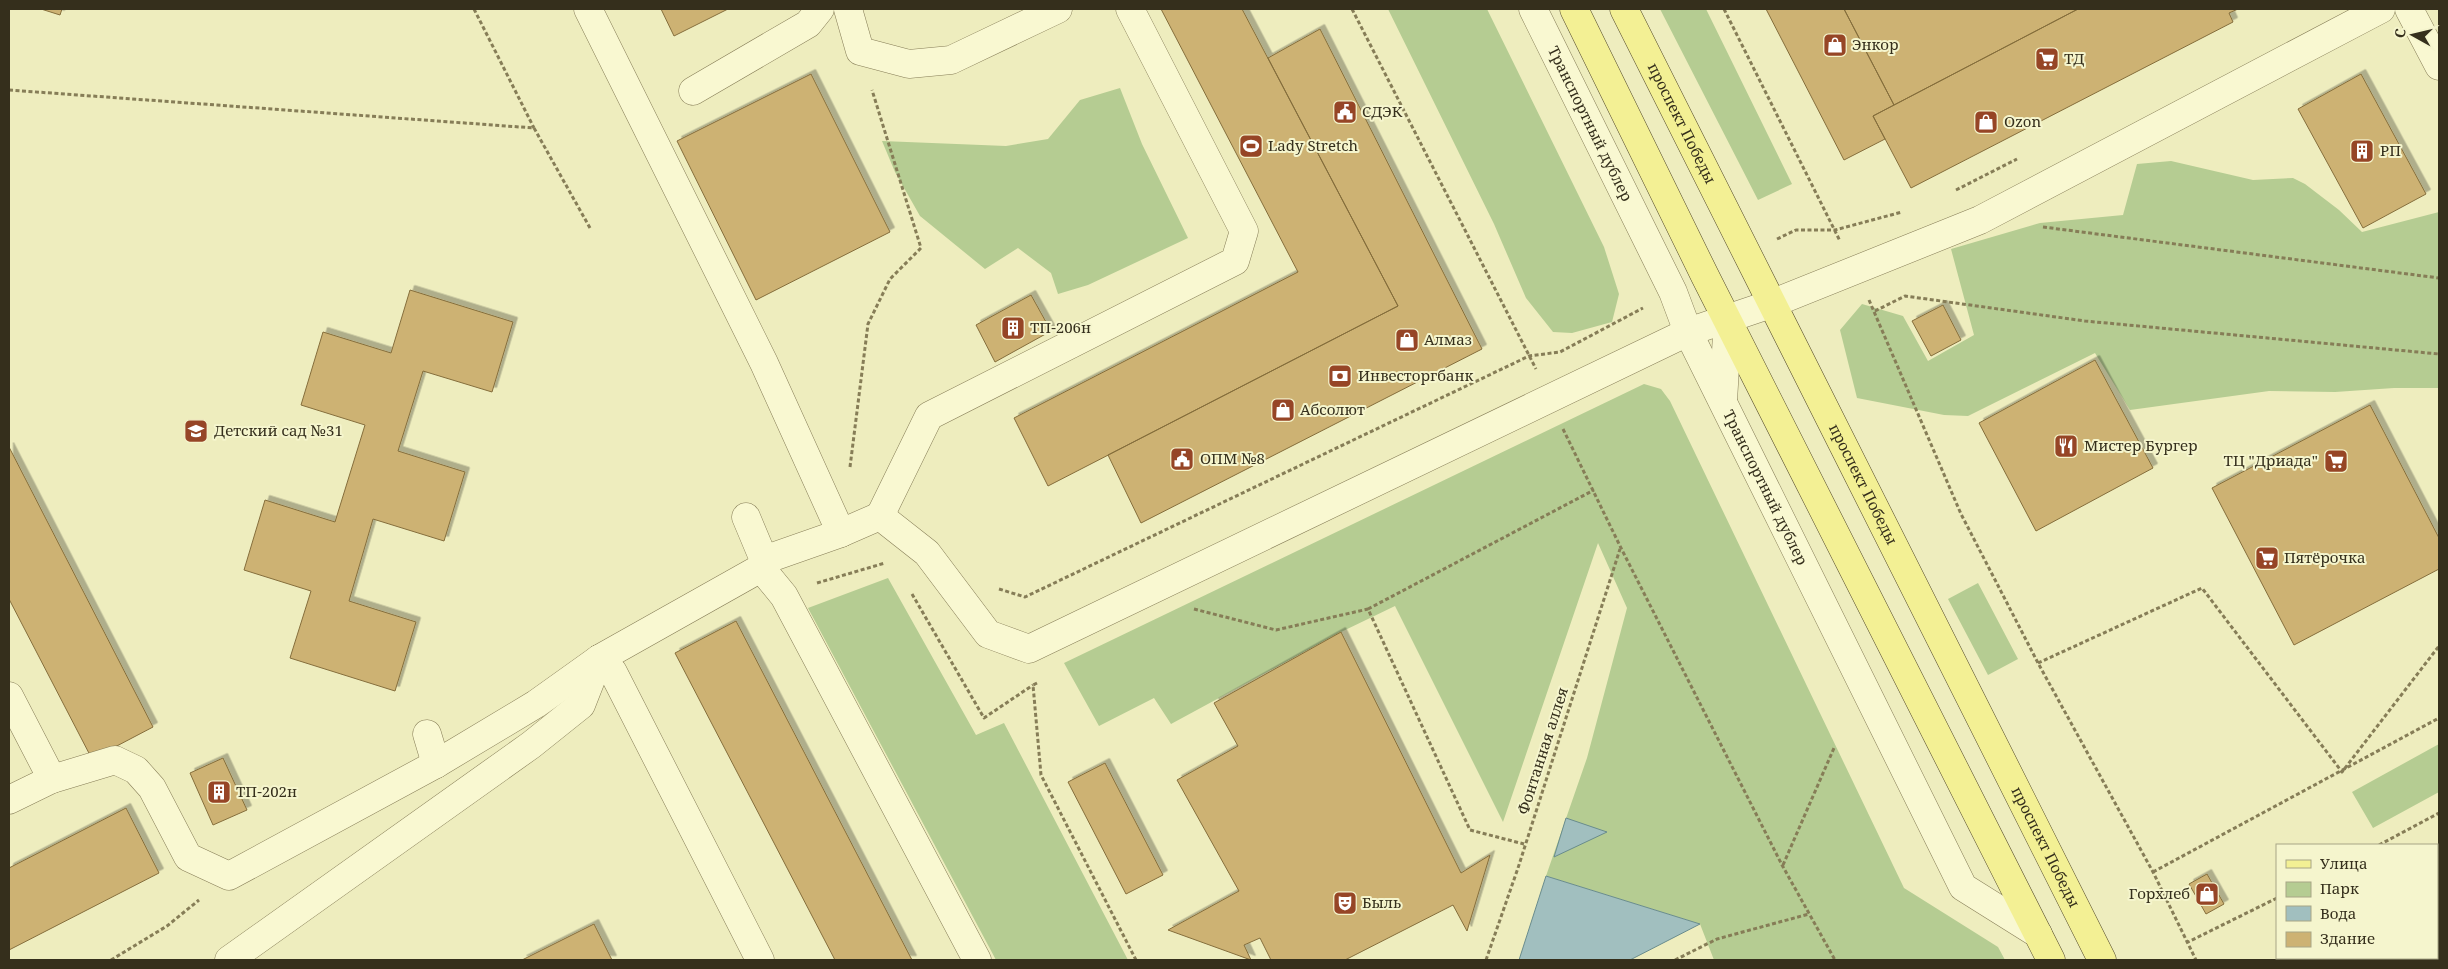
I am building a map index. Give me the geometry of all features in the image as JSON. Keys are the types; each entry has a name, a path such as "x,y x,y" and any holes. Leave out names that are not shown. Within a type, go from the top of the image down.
{"main road":[{"path":"1574,9 1705,276 1728,318 2051,960"},
{"name":"проспект Победы","path":"1624,9 2102,960"}],"lane":[{"path":"588,9 764,363 841,533"},
{"path":"693,91 808,24 820,9"},
{"path":"848,9 860,51 909,64 951,60 1058,9"},
{"path":"9,800 52,779 115,760 136,770 152,788 188,857 229,876 436,764 536,704 599,659 762,564 880,516 929,416 1235,261 1244,231 1130,9"},
{"name":"Транспортный дублер","path":"1533,9 1673,292 1688,332 1963,887 2038,934"},
{"path":"880,516 927,553 988,634 1029,649 1688,332 1771,304 1980,220 2381,9"},
{"path":"2409,9 2439,66"},
{"path":"1723,402 1728,318"},
{"path":"746,517 762,564 784,596 977,960"},
{"path":"229,960 532,745 581,706 599,659"},
{"path":"599,659 613,672 760,960"},
{"path":"9,696 52,779"},
{"path":"427,734 436,764"}],"path":[{"path":"474,9 534,128 590,228"},
{"path":"1352,9 1529,356 1621,548 1782,865 1835,960"},
{"path":"1724,9 1875,312 1961,514 2038,663 2153,872 2186,943 2196,960"},
{"path":"849,476 868,324 890,279 921,248 860,51"},
{"path":"9,90 534,128"},
{"path":"1952,192 2022,156"},
{"path":"1748,253 1796,230 1835,230 1908,210"},
{"path":"2039,227 2439,278"},
{"path":"993,587 1025,597 1529,356 1560,352 1673,292"},
{"path":"1875,312 1905,296 2085,321 2439,354"},
{"path":"1192,608 1276,630 1368,609 1594,490"},
{"name":"Фонтанная аллея","path":"1486,960 1518,868 1524,844 1621,548"},
{"path":"784,596 804,586 927,553"},
{"path":"907,586 984,718 1042,681"},
{"path":"2038,663 2202,588 2342,772"},
{"path":"1368,609 1470,830 1524,844"},
{"path":"2342,772 2439,646"},
{"path":"1034,685 1041,775 1136,960"},
{"path":"2153,872 2342,772 2439,718"},
{"path":"1782,865 1834,748"},
{"path":"2381,844 2439,813"},
{"path":"111,960 167,926 229,876"},
{"path":"2186,943 2276,898"},
{"path":"1675,960 1718,939 1809,914"}],"green space":[{"path":"1388,9 1487,9 1604,247 1619,294 1612,322 1572,333 1553,332 1526,298 1494,224"},
{"path":"1660,9 1706,9 1792,184 1758,200"},
{"path":"1120,88 1142,144 1188,238 1088,285 1058,294 1051,273 1018,248 985,269 920,216 895,172 882,141 1006,146 1048,139 1080,100"},
{"path":"2171,161 2253,180 2293,178 2305,184 2339,210 2362,232 2439,212 2439,388 2394,388 2335,392 2269,391 2130,410 2095,353 1968,416 1944,415 1857,398 1840,330 1862,304 1903,316 1928,361 1974,335 1951,249 2040,223 2123,215 2137,164"},
{"path":"1644,384 1661,389 1670,401 1904,888 1998,947 2005,960 1714,960 1700,924 1546,876 1587,758 1627,608 1598,543 1503,822 1395,606 1341,632 1171,724 1154,698 1099,726 1064,663"},
{"path":"888,578 976,735 1004,723 1128,960 996,960 808,608"},
{"path":"1978,583 2018,659 1988,675 1948,599"},
{"path":"2439,744 2439,792 2373,828 2352,792"}],"water":[{"path":"1566,818 1607,832 1554,857"},
{"path":"1546,876 1700,924 1630,960 1519,960"}],"building":[{"path":"41,9 62,9 60,15"},
{"path":"661,9 728,9 674,36"},
{"path":"1161,9 1242,9 1398,306 1048,486 1014,418 1298,272"},
{"path":"1766,9 1844,9 1894,105 1873,116 1885,139 1844,160"},
{"path":"1844,9 2078,9 1894,105"},
{"path":"2078,9 2238,9 2229,13 2233,22 1911,188 1873,116"},
{"path":"1320,29 1482,349 1141,523 1108,455 1398,306 1268,58"},
{"path":"811,74 890,232 756,300 677,141"},
{"name":"РП","path":"2361,74 2426,194 2363,228 2298,109"},
{"path":"410,290 513,322 492,392 423,371 398,451 465,472 444,541 373,519 349,601 416,622 395,691 290,658 311,591 244,570 265,500 335,522 365,425 301,405 323,332 391,353"},
{"name":"ТП-206н","path":"1031,295 1051,331 995,362 976,325"},
{"path":"1943,305 1961,340 1931,356 1912,321"},
{"name":"Мистер Бургер","path":"2095,360 2153,468 2036,531 1979,423"},
{"path":"2370,405 2439,538 2439,569 2294,645 2212,488"},
{"path":"9,447 153,727 92,759 9,599"},
{"path":"736,621 912,960 835,960 675,653"},
{"path":"1341,632 1461,873 1490,855 1467,931 1453,905 1345,960 1271,960 1260,938 1244,945 1251,960 1168,930 1239,891 1177,780 1238,746 1214,703"},
{"name":"ТП-202н","path":"223,758 247,810 213,825 190,773"},
{"path":"1105,763 1163,875 1126,894 1068,782"},
{"path":"126,808 159,873 9,950 9,868"},
{"name":"Горхлеб","path":"2207,874 2224,904 2206,914 2189,884"},
{"path":"2438,886 2439,960 2321,960 2438,959"},
{"path":"594,924 612,960 522,960"}],"place":[{"name":"Энкор","path":"1835,45"},
{"name":"ТД","path":"2047,59"},
{"name":"СДЭК","path":"1345,112"},
{"name":"Ozon","path":"1986,122"},
{"name":"Lady Stretch","path":"1251,146"},
{"name":"РП","path":"2362,151"},
{"name":"ТП-206н","path":"1013,328"},
{"name":"Алмаз","path":"1407,340"},
{"name":"Инвесторгбанк","path":"1340,376"},
{"name":"Абсолют","path":"1283,410"},
{"name":"Детский сад №31","path":"196,431"},
{"name":"Мистер Бургер","path":"2066,446"},
{"name":"ОПМ №8","path":"1182,459"},
{"name":"ТЦ \"Дриада\"","path":"2336,461"},
{"name":"Пятёрочка","path":"2267,558"},
{"name":"ТП-202н","path":"219,792"},
{"name":"Горхлеб","path":"2207,894"},
{"name":"Быль","path":"1345,903"}]}
